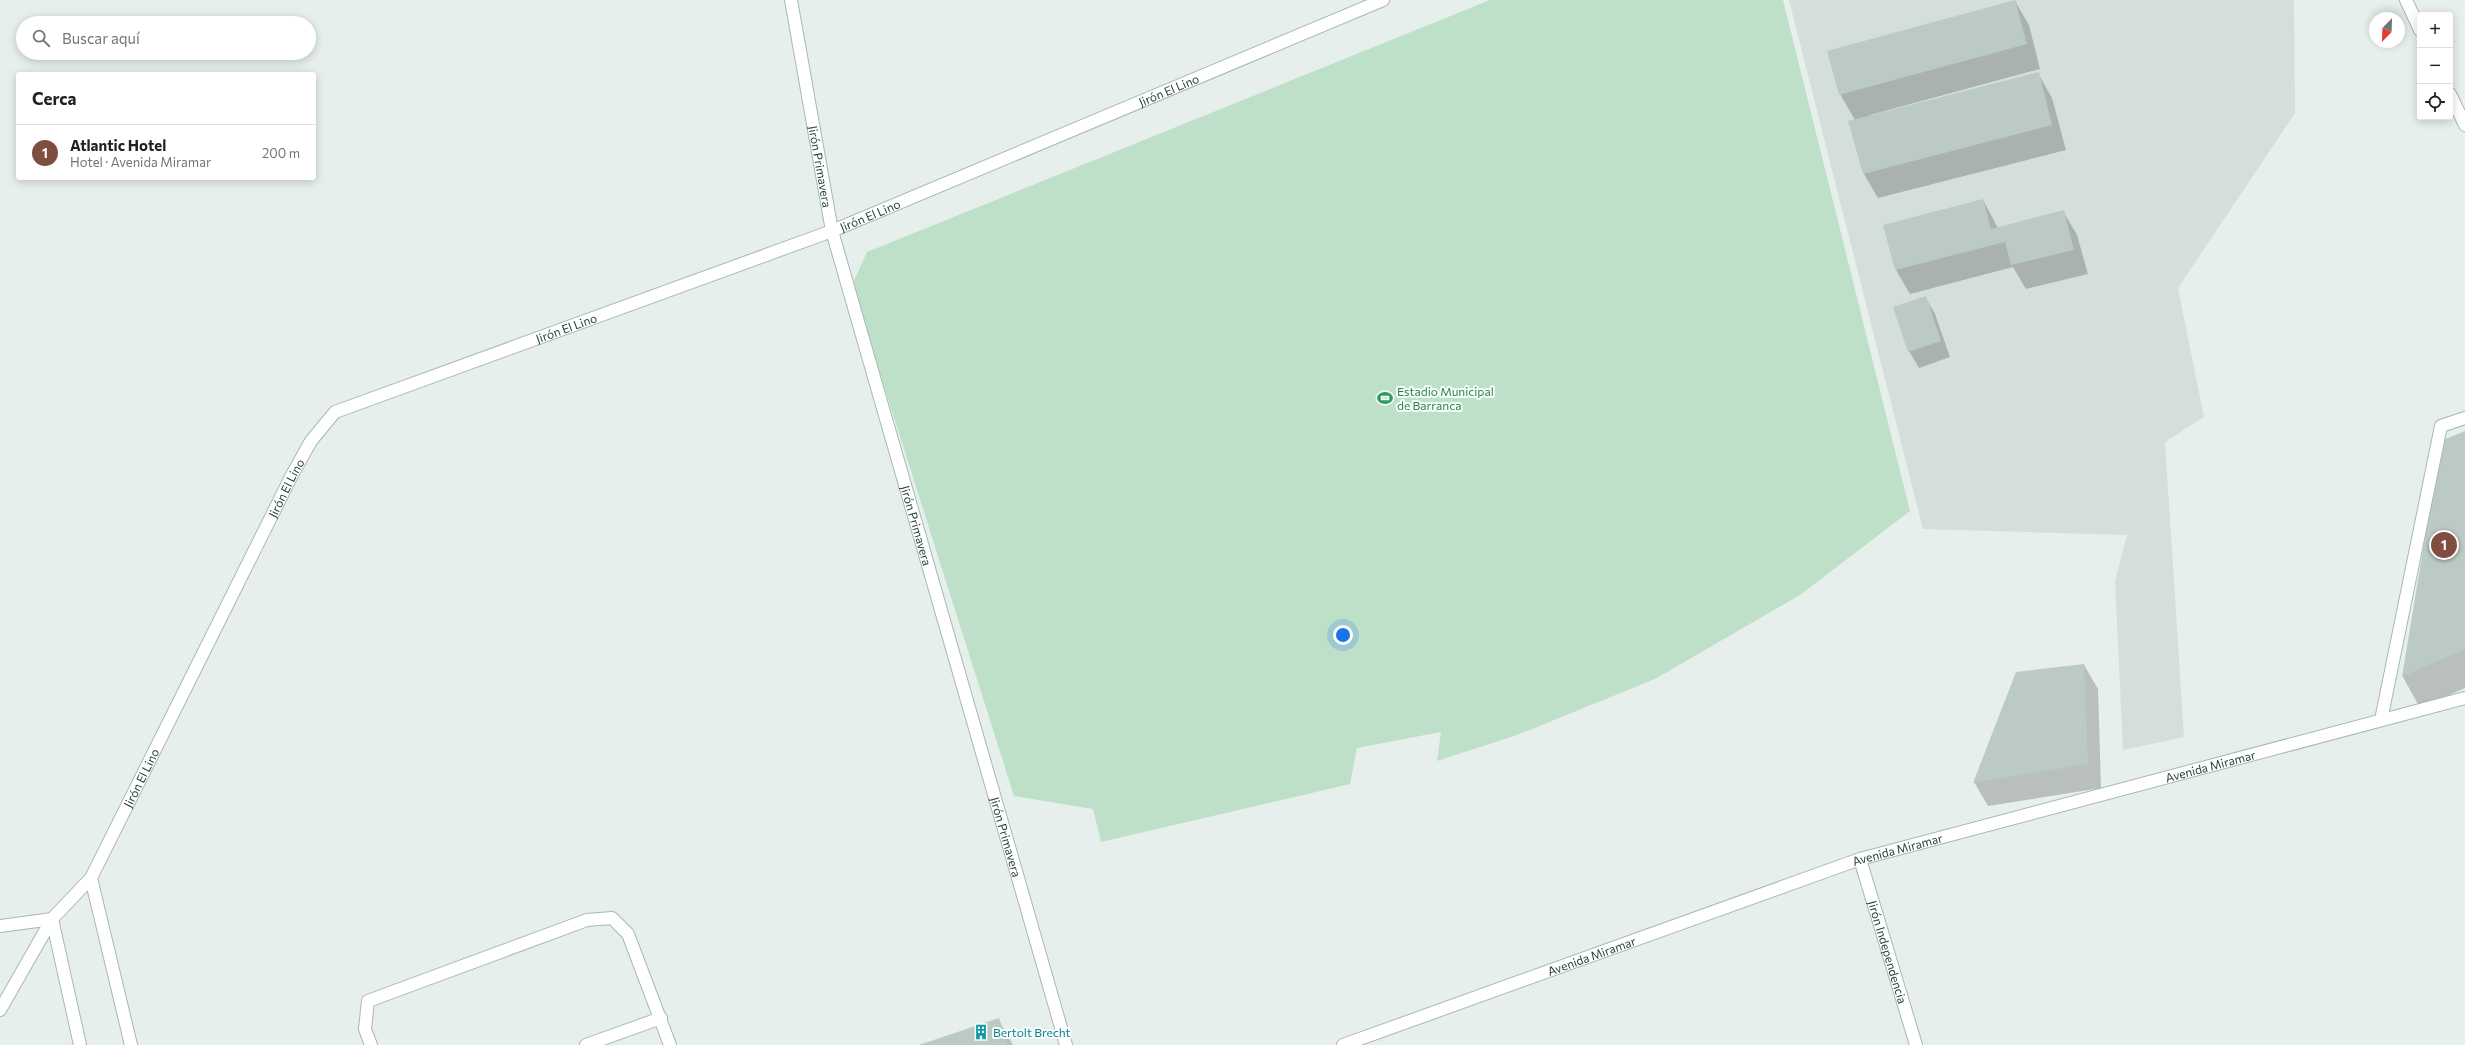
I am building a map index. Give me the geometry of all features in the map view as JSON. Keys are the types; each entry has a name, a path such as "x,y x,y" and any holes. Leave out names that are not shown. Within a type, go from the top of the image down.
{"street":[{"name":"Jirón Primavera","path":"791,0 832,231 1066,1045"},
{"name":"Jirón El Lino","path":"0,1010 52,919 91,878 292,475 311,442 335,412 832,231 1383,0"},
{"path":"2406,0 2417,24"},
{"path":"2453,100 2465,125"},
{"path":"2381,720 2441,426 2465,418"},
{"name":"Avenida Miramar","path":"1343,1045 1860,858 2465,698"},
{"name":"Jirón Independencia","path":"1860,858 1916,1045"},
{"path":"91,878 131,1045"},
{"path":"371,1045 365,1029 368,1001 587,920 612,918 628,934 670,1045"},
{"path":"0,926 52,919 80,1045"},
{"path":"586,1045 661,1018"}],"shaded area":[{"path":"1789,0 2294,0 2295,113 2178,288 2204,417 2165,442 2184,737 2123,750 2115,581 2127,535 1923,529"}],"green space":[{"name":"Estadio Municipal de Barranca","path":"1490,0 1783,0 1910,511 1800,595 1655,679 1517,735 1437,761 1441,732 1357,748 1350,784 1101,842 1093,809 1014,796 852,285 867,252"}],"building":[{"path":"2015,0 2027,44 1839,95 1827,51"},
{"path":"2039,72 2052,125 1863,174 1848,121"},
{"path":"1983,199 1991,229 2064,210 2074,250 2011,265 2005,242 1895,270 1883,225"},
{"path":"1926,296 1941,341 1908,352 1893,307"},
{"path":"2465,431 2465,649 2402,677 2441,441"},
{"path":"2084,664 2088,764 1973,783 2016,672"},
{"name":"Bertolt Brecht","path":"999,1018 1008,1045 919,1045"}],"place":[{"name":"Estadio Municipal de Barranca","path":"1385,398"},
{"name":"Atlantic Hotel","path":"2444,545"},
{"name":"Bertolt Brecht","path":"981,1032"}]}
